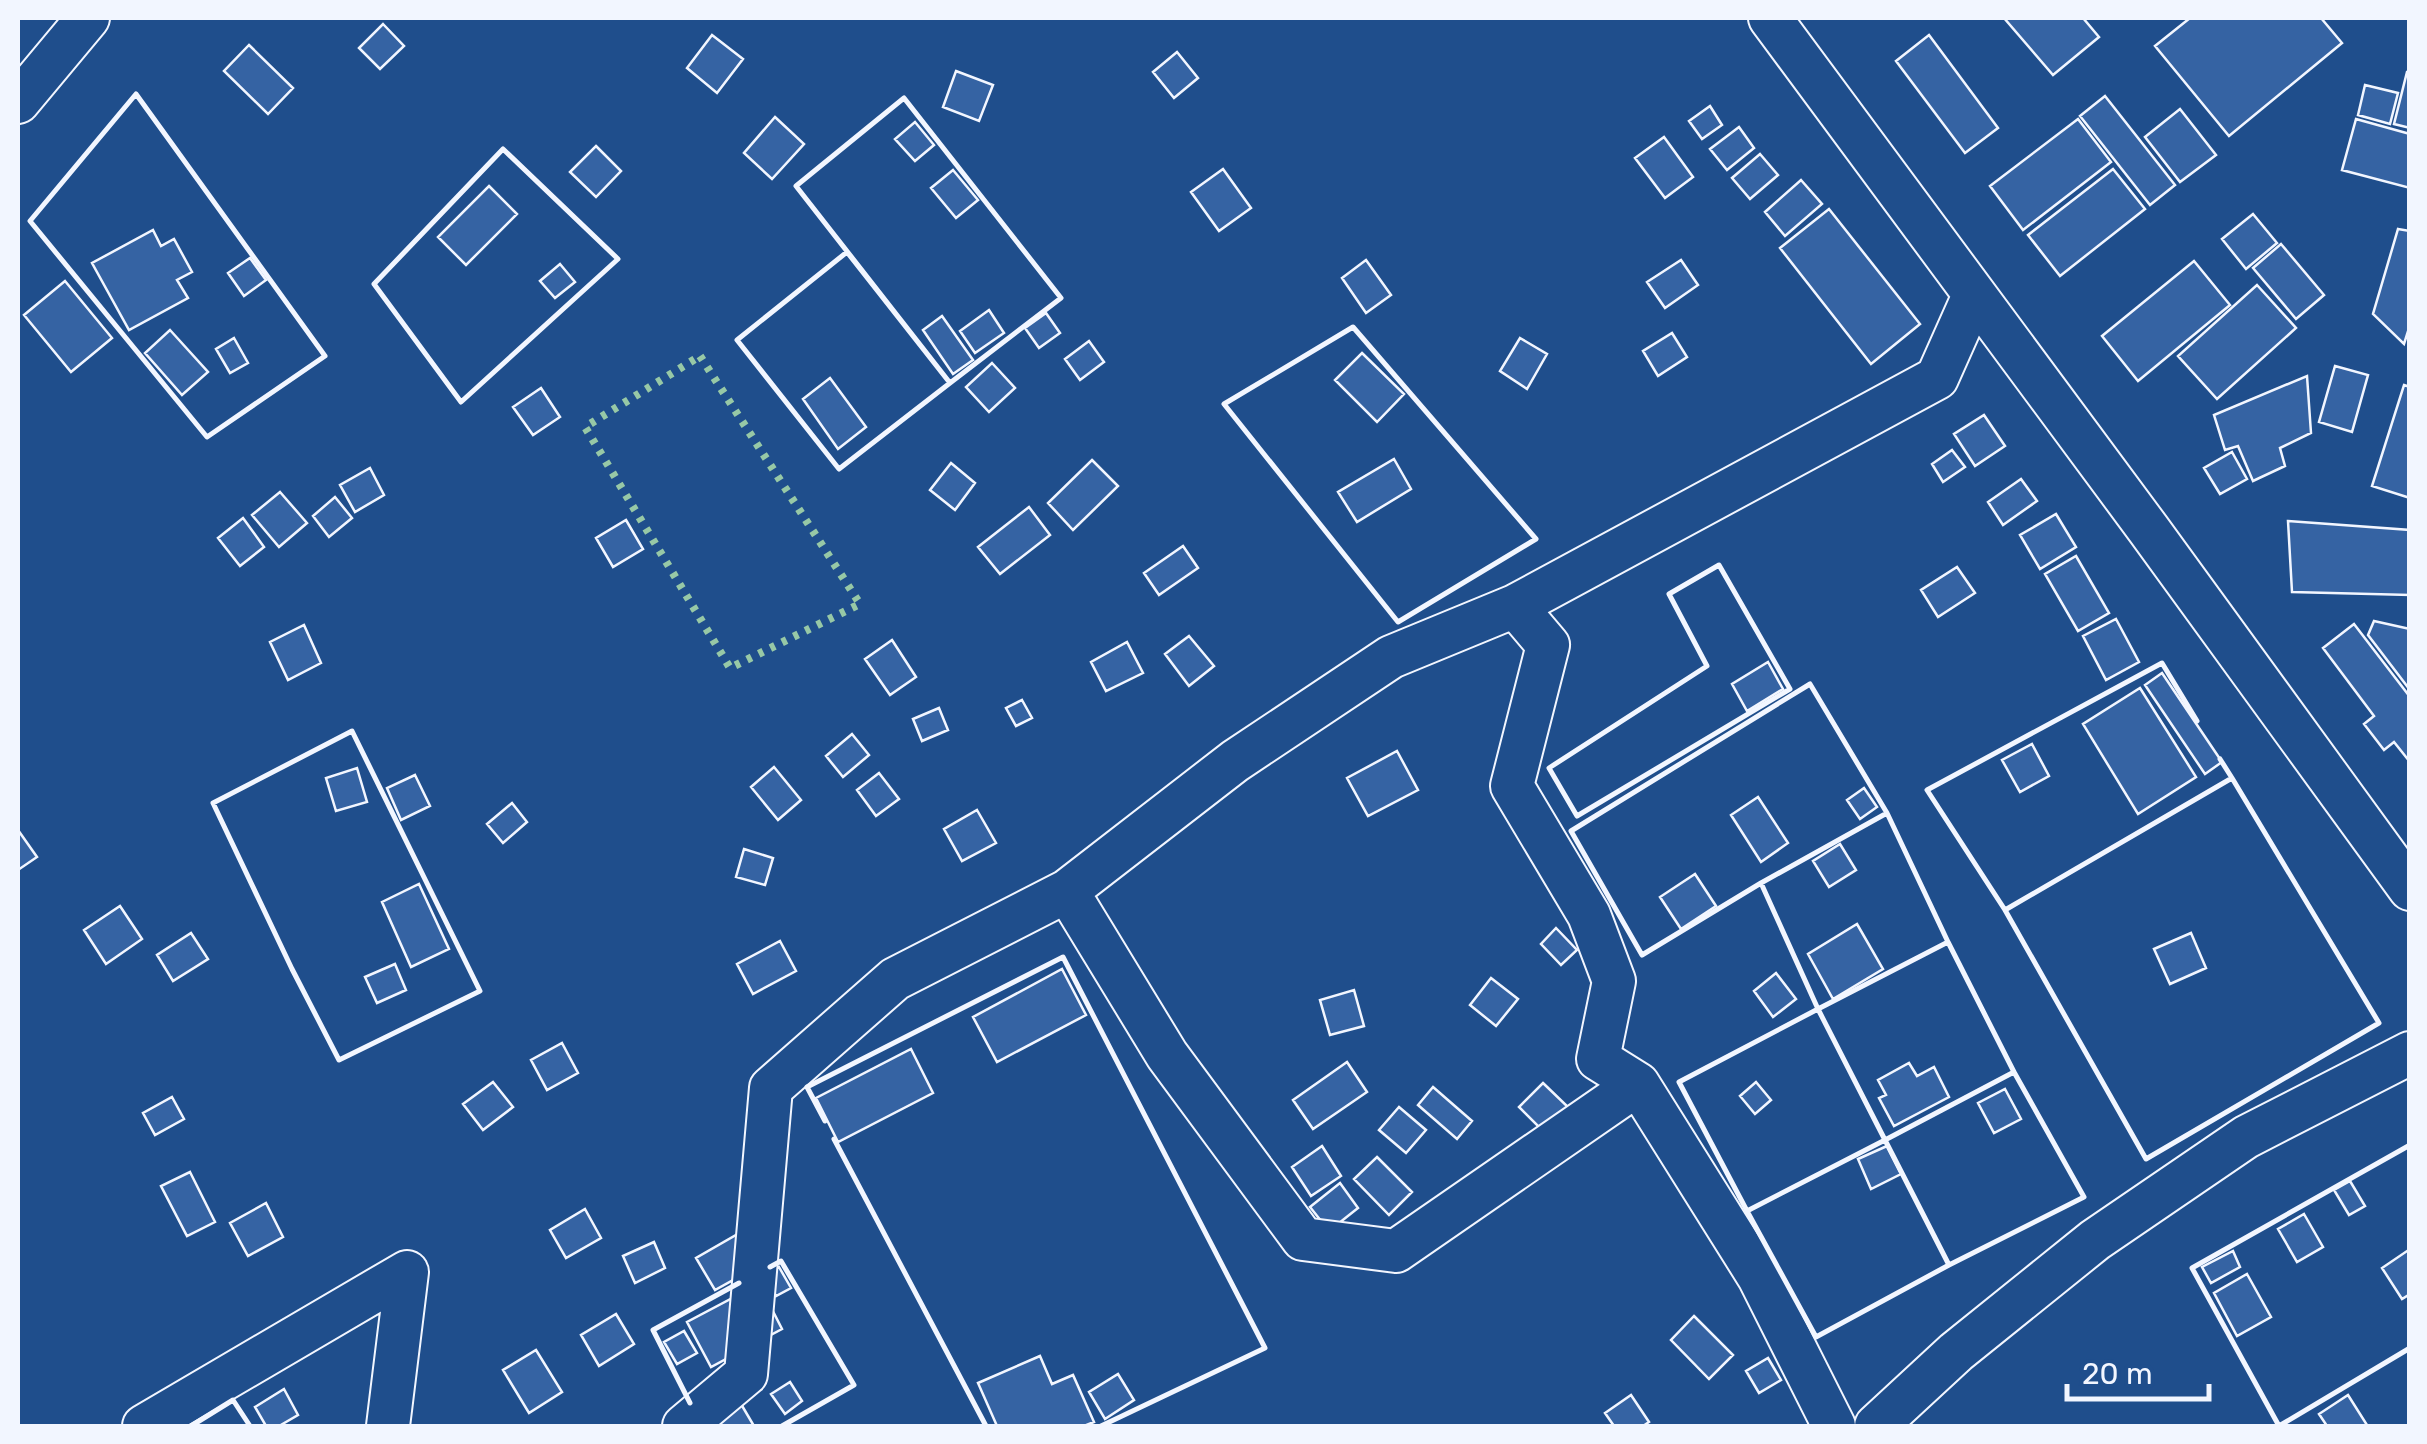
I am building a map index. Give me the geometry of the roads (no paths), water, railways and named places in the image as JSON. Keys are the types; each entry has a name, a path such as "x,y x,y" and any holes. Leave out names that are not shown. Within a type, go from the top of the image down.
{"street":[{"path":"18,102 88,18"},
{"path":"1770,18 2150,530 2410,889"},
{"path":"684,1426 746,1374 771,1088 895,979 1068,890 1235,761 1392,657 1515,606 1937,378 1974,295"},
{"path":"1515,606 1548,645 1512,786 1589,916 1614,981 1598,1059 1638,1084 1759,1277 1834,1426"},
{"path":"1068,890 1167,1055 1303,1238 1396,1251 1638,1084"},
{"path":"1876,1426 1956,1352 2110,1229 2246,1136 2410,1053"},
{"path":"144,1426 407,1272 388,1426"}]}
